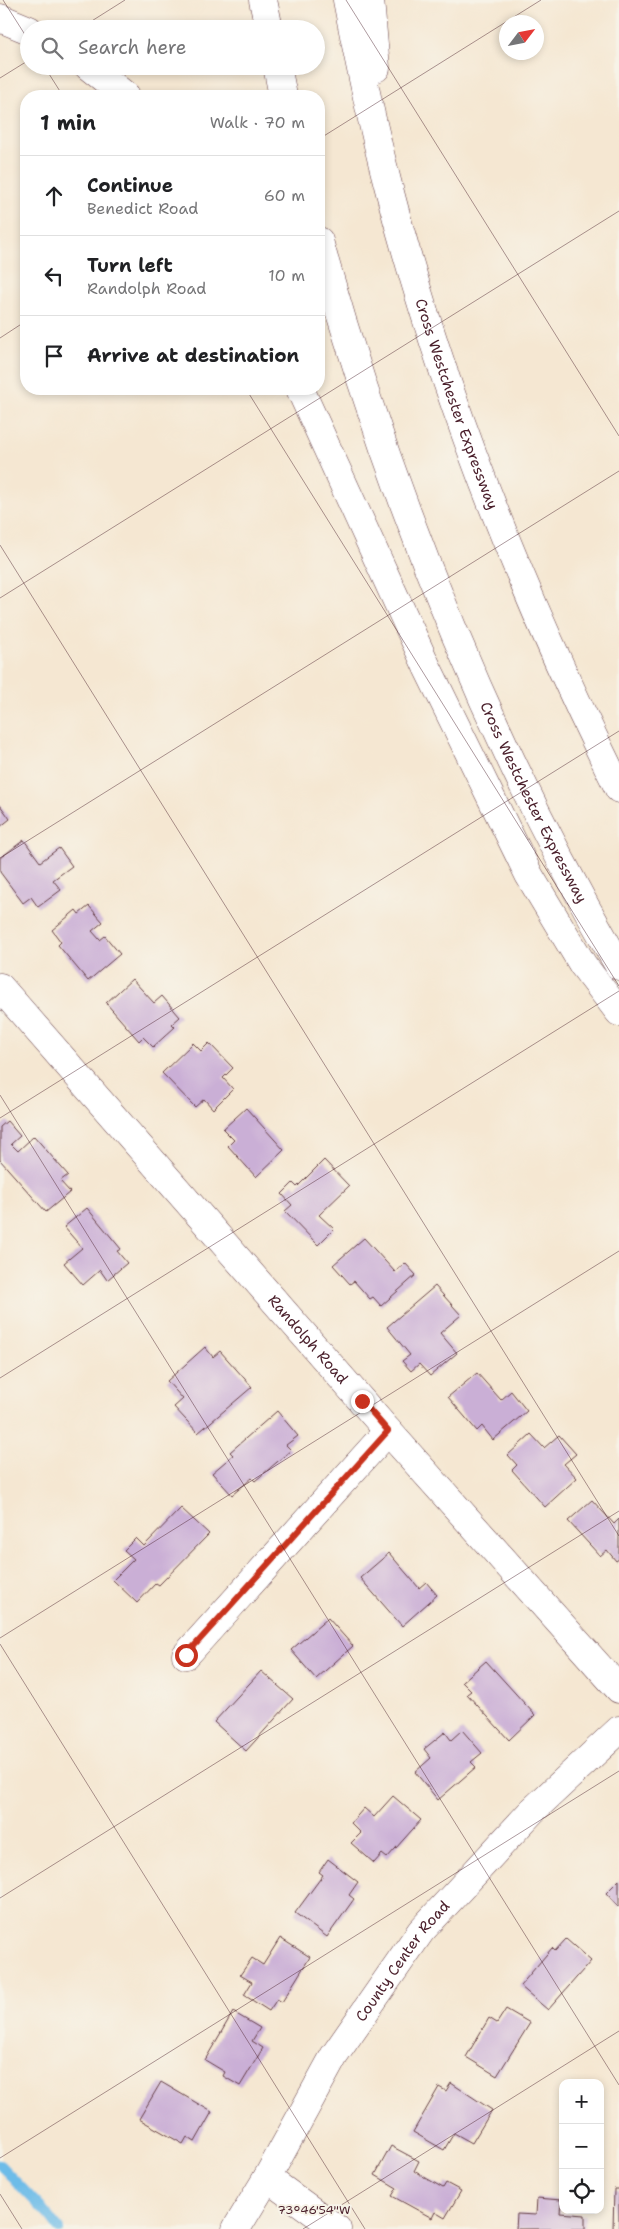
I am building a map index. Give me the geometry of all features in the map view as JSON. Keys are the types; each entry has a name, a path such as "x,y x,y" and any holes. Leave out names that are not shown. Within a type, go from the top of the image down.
{"main road":[{"path":"263,0 267,20"},
{"name":"Cross Westchester Expressway","path":"347,0 387,184 418,293 453,402 536,615 619,789"},
{"path":"370,0 387,184"},
{"path":"0,18 20,26"},
{"path":"99,75 118,90"},
{"path":"278,75 282,90"},
{"name":"Cross Westchester Expressway","path":"325,261 375,427 416,540 459,648 513,763 619,966"},
{"path":"303,395 431,675 525,866 583,965 619,1012"},
{"name":"Randolph Road","path":"0,987 388,1431 619,1689"},
{"path":"186,1655 388,1431"},
{"name":"County Center Road","path":"236,2229 267,2178 334,2056 421,1932 532,1810 619,1730"},
{"path":"267,2178 337,2229"}],"building":[{"path":"0,805 10,819 0,827"},
{"path":"24,840 40,862 59,848 72,866 53,880 61,890 38,907 31,897 23,903 0,872 0,858"},
{"path":"89,906 103,922 92,931 100,940 105,936 120,954 88,981 58,945 61,942 52,930 76,910 79,914"},
{"path":"132,979 154,1003 162,996 180,1017 172,1024 175,1027 153,1047 143,1037 139,1041 106,1003"},
{"path":"193,1043 201,1051 209,1043 233,1068 223,1078 233,1089 213,1109 204,1099 195,1107 162,1073"},
{"path":"246,1108 284,1150 256,1177 228,1146 234,1140 223,1129"},
{"path":"7,1121 20,1136 11,1144 18,1151 34,1136 68,1175 60,1181 70,1192 46,1212 0,1160 0,1127"},
{"path":"324,1160 349,1186 319,1215 334,1229 318,1245 285,1211 292,1205 282,1194 293,1183 297,1187"},
{"path":"87,1208 121,1249 117,1251 127,1263 107,1280 100,1270 83,1285 64,1263 82,1248 64,1227"},
{"path":"364,1238 395,1272 405,1263 416,1275 381,1306 373,1297 370,1299 354,1281 350,1284 333,1265"},
{"path":"435,1286 461,1315 440,1333 457,1353 430,1376 419,1364 411,1371 402,1361 410,1355 387,1327"},
{"path":"205,1347 213,1357 220,1351 252,1387 198,1433 174,1407 183,1399 167,1381"},
{"path":"477,1373 501,1400 511,1391 527,1411 493,1440 482,1426 477,1431 448,1397"},
{"path":"277,1411 298,1436 286,1445 291,1450 255,1481 252,1478 232,1495 212,1473 233,1455 230,1452"},
{"path":"531,1434 544,1448 559,1435 576,1454 564,1464 577,1478 545,1507 512,1470 517,1465 508,1455"},
{"path":"592,1500 614,1524 619,1519 619,1559 616,1561 607,1550 600,1556 568,1521"},
{"path":"181,1508 209,1534 159,1585 156,1583 137,1603 113,1580 134,1559 124,1550 136,1538 144,1546"},
{"path":"389,1553 419,1588 426,1582 437,1595 402,1626 360,1578"},
{"path":"328,1618 353,1646 316,1679 291,1650"},
{"path":"486,1661 535,1715 509,1740 467,1694 471,1691 462,1682"},
{"path":"261,1671 293,1699 246,1751 214,1722"},
{"path":"462,1730 482,1753 471,1762 476,1767 438,1800 415,1772 431,1758 424,1749 445,1732 451,1740"},
{"path":"393,1796 421,1820 387,1858 382,1854 374,1863 351,1843 361,1833 351,1823 364,1808 374,1817"},
{"path":"328,1859 358,1882 349,1895 354,1899 327,1937 295,1913 323,1875 319,1872"},
{"path":"619,1880 619,1907 606,1893"},
{"path":"280,1938 310,1957 282,2002 277,1999 269,2011 244,1995 252,1982 240,1975 252,1958 263,1965"},
{"path":"566,1939 591,1961 548,2010 520,1986 552,1948 555,1951"},
{"path":"506,2009 530,2023 497,2076 466,2057 489,2018 497,2023"},
{"path":"233,2012 260,2028 252,2041 263,2048 240,2086 223,2076 225,2072 205,2060"},
{"path":"161,2082 212,2112 195,2142 187,2137 183,2144 139,2119"},
{"path":"451,2083 492,2110 472,2143 454,2133 444,2150 413,2132 439,2087 446,2091"},
{"path":"391,2146 419,2161 414,2171 443,2188 446,2183 461,2191 445,2218 435,2212 432,2218 392,2196 397,2188 375,2175"},
{"path":"614,2189 619,2189 619,2229 613,2229"},
{"path":"537,2198 559,2200 559,2214 585,2215 585,2229 516,2229 517,2214 536,2215"}],"waterway":[{"path":"0,2165 59,2229"}],"route":[{"path":"186,1655 388,1431 362,1401"}]}
